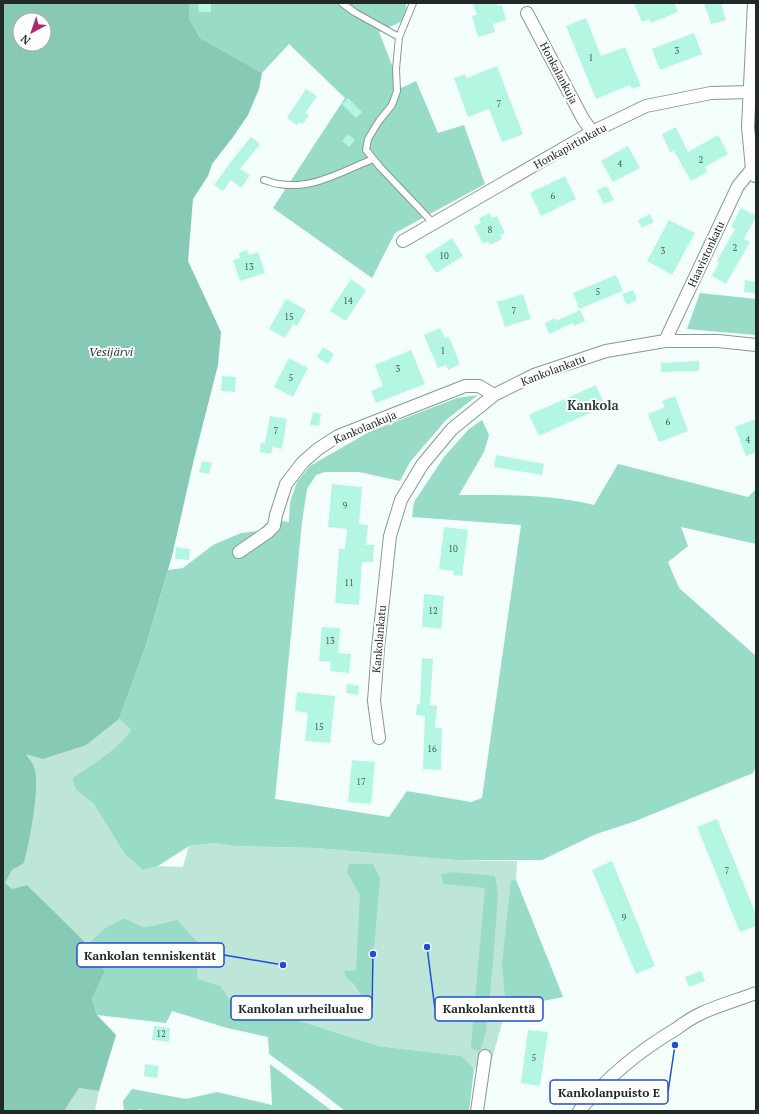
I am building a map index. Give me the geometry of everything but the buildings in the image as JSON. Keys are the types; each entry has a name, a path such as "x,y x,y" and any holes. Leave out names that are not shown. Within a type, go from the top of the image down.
{"street":[{"path":"754,3 748,127 754,173"},
{"name":"Honkalankuja","path":"526,14 592,132"},
{"name":"Honkapirtinkatu","path":"403,242 592,132 646,106 711,93 750,92"},
{"name":"Haavistonkatu","path":"665,341 738,186 754,173"},
{"name":"Kankolankatu","path":"379,738 374,701 378,641 390,536 401,500 422,465 452,429 494,395 534,375 606,350 665,341 718,341 756,346"},
{"name":"Kankolankuja","path":"239,552 268,532 274,526 286,484 303,462 318,449 338,436 465,386 479,386 494,395"},
{"path":"579,1111 597,1089 627,1062 662,1037 701,1013 756,993"},
{"path":"477,1111 485,1056"}],"lane":[{"path":"342,3 354,12 399,37"},
{"path":"413,3 399,37 396,68 397,91 392,105 379,121 368,139 366,150 434,224"},
{"path":"264,180 278,184 299,185 317,182 373,159"}],"shaded area":[{"path":"189,3 406,3 407,19 379,32 401,88 416,81 438,133 464,125 485,184 395,233 372,278 273,208 345,98 289,44 262,73 200,38 189,18"},
{"path":"700,293 756,299 756,335 687,329"},
{"path":"478,395 446,420 410,462 400,481 359,472 325,472 316,475 307,489 302,522 275,799 389,817 407,791 471,802 482,798 521,525 412,517 414,502 444,457 469,429 482,420 489,435 484,452 459,495 544,497 578,501 594,505 618,464 748,497 756,489 756,544 681,527 688,546 668,562 679,588 756,656 756,766 753,773 633,822 596,834 542,860 455,860 316,848 236,846 213,843 189,846 158,866 143,870 125,854 94,804 76,790 72,778 112,750 131,730 119,719 146,645 168,570 183,568 213,545 241,533 258,531 271,519 289,522 290,502 297,482 310,466 369,432 457,398"},
{"path":"119,719 131,730 126,737 104,756 72,778 76,790 94,804 143,870 158,866 183,867 189,846 213,843 236,846 316,848 455,860 517,861 516,880 563,997 506,1008 491,1063 490,1072 474,1069 461,1056 378,1046 291,1018 261,1005 231,1002 221,986 198,979 197,971 202,962 157,925 143,927 124,918 105,928 86,946 82,939 27,885 12,889 5,883 12,870 24,863 34,767 25,754 109,727"},
{"path":"349,864 373,864 380,879 369,1007 354,984 346,977 344,971 356,970 360,895 347,872"},
{"path":"452,872 495,876 498,894 486,1032 480,1051 471,1049 471,1046 485,888 444,884 441,875"},
{"path":"516,880 563,997 506,1008 502,964 511,881"},
{"path":"124,918 143,927 177,920 200,945 202,962 197,971 198,979 221,986 231,1002 261,1005 291,1018 378,1046 461,1056 474,1069 469,1111 345,1111 269,1054 268,1037 227,1028 172,1011 166,1023 97,1015 92,999 105,971 86,946 105,928"},
{"path":"270,1064 332,1111 149,1111 139,1109 137,1111 124,1111 123,1101 132,1089 186,1099 217,1092 272,1105"},
{"path":"79,1088 99,1091 95,1111 64,1111"}],"water":[{"name":"Vesijärvi","path":"3,3 189,3 189,18 200,38 262,73 259,89 248,115 212,164 208,176 193,199 188,261 221,332 218,365 194,459 172,556 146,645 119,719 86,745 43,759 26,754 33,765 36,775 35,800 31,829 24,863 12,870 5,883 12,889 27,885 82,939 105,971 92,999 97,1015 116,1035 99,1091 79,1088 64,1111 3,1111"}],"place":[{"name":"Kankolankenttä","path":"427,947"},
{"name":"Kankolan urheilualue","path":"373,954"},
{"name":"Kankolan tenniskentät","path":"283,965"},
{"name":"Kankolanpuisto E","path":"675,1045"}],"district":[{"name":"Kankola","path":"593,405"}]}
